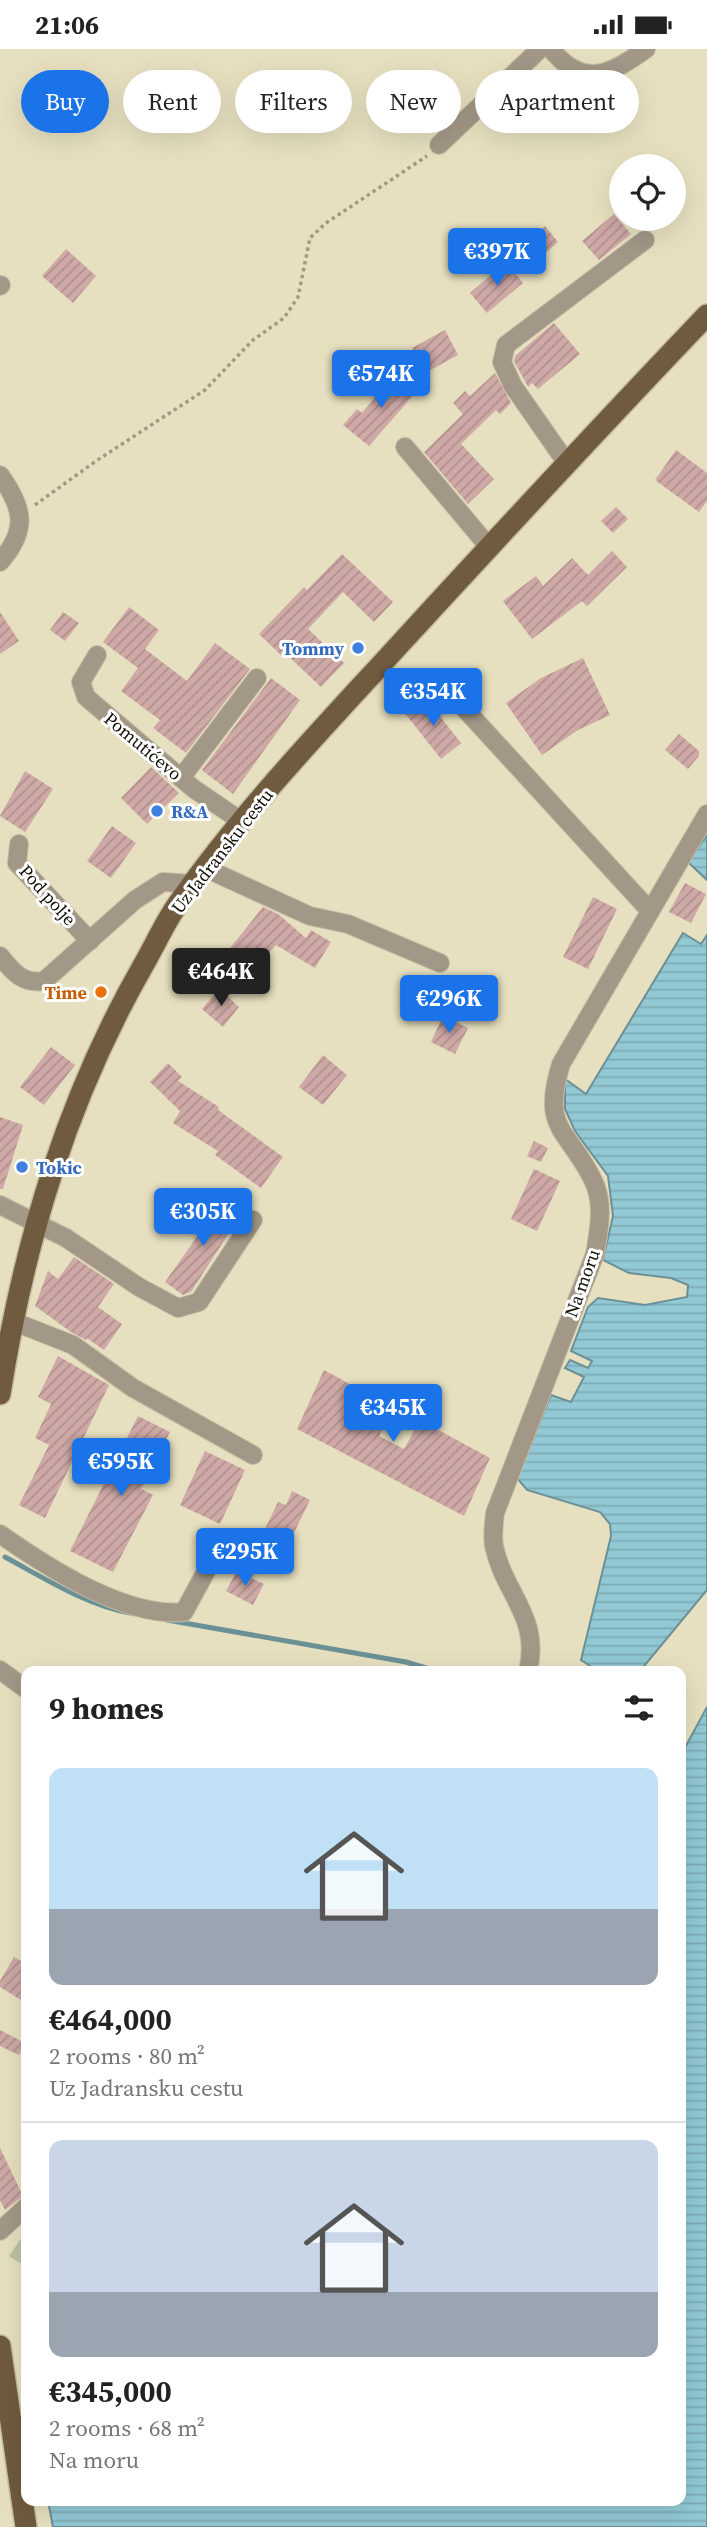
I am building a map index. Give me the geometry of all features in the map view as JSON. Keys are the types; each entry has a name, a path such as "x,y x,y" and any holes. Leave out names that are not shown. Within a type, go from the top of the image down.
{"main road":[{"name":"Uz Jadransku cestu","path":"0,1394 12,1321 35,1221 87,1073 119,1007 179,903 241,821 566,462 707,315"},
{"path":"0,2346 21,2492"},
{"path":"23,2506 26,2527"}],"street":[{"path":"439,145 540,49"},
{"path":"551,49 567,69 588,74 618,69 646,49"},
{"path":"566,462 513,386 502,362 506,345 645,240"},
{"path":"405,447 489,547"},
{"path":"0,475 21,508 18,534 0,562"},
{"name":"Pomutićevo","path":"97,655 81,683 86,697 181,778 241,821"},
{"path":"181,778 257,678"},
{"path":"453,696 650,911"},
{"name":"Na moru","path":"529,1666 533,1644 524,1611 501,1569 493,1543 495,1513 595,1254 601,1215 593,1180 556,1125 552,1093 561,1064 707,814"},
{"name":"Pod polje","path":"19,844 18,863 90,940"},
{"path":"199,876 310,916 348,924 440,963"},
{"name":"Pod polje","path":"0,956 20,977 31,983 44,981 135,900 163,882 199,876"},
{"path":"0,1205 35,1221 167,1304 178,1308 199,1302 253,1220"},
{"path":"12,1321 73,1345 133,1388 253,1455"},
{"path":"0,1534 40,1562 110,1597 172,1613 184,1612 210,1564"},
{"path":"0,1669 21,1685"},
{"path":"0,2231 21,2212"}],"path":[{"path":"19,522 45,496 205,390 253,340 284,318 298,297 310,237 326,223 415,166 439,145"}],"green space":[{"path":"21,2238 21,2264 9,2256"}],"water":[{"path":"707,835 707,880 688,862"},
{"path":"683,933 701,944 707,935 707,1590 644,1666 590,1666 581,1660 611,1536 610,1524 600,1512 527,1490 517,1478 551,1395 571,1402 584,1377 565,1368 570,1360 588,1368 592,1361 571,1351 588,1307 598,1298 645,1305 687,1297 688,1285 671,1278 629,1273 603,1260 613,1216 608,1176 575,1131 565,1109 565,1079 586,1094"},
{"path":"707,1707 707,2527 53,2527 49,2506 686,2506 686,1746"}],"building":[{"path":"609,218 609,231 628,231 631,234 599,260 582,241"},
{"path":"545,226 558,242 541,257 527,241"},
{"path":"66,249 96,276 73,303 42,276"},
{"path":"506,262 523,283 487,313 470,293"},
{"path":"554,323 580,354 538,389 532,383 528,387 514,361 515,356"},
{"path":"445,330 458,355 425,373 412,348"},
{"path":"396,373 417,391 369,446 343,425 357,409 362,413"},
{"path":"495,373 511,403 500,414 496,410 461,444 494,479 468,504 424,452 463,414 453,403 465,391 470,396"},
{"path":"676,450 707,473 707,501 699,512 655,480"},
{"path":"616,507 628,519 613,533 601,521"},
{"path":"612,551 627,567 587,606 582,601 532,639 503,601 536,576 543,586 572,558 588,575"},
{"path":"342,554 393,602 374,622 343,592 308,629 344,663 321,687 285,653 282,656 259,634 304,587 307,590"},
{"path":"129,607 159,630 145,649 187,681 215,643 250,669 186,753 153,728 160,720 121,691 138,668 103,642"},
{"path":"0,612 19,641 0,654"},
{"path":"63,612 79,623 65,641 50,630"},
{"path":"583,658 610,715 578,730 542,755 506,703 541,678"},
{"path":"271,678 300,700 233,794 202,770"},
{"path":"424,696 461,743 441,759 404,712"},
{"path":"679,734 699,751 699,756 688,769 665,750"},
{"path":"151,767 179,793 147,824 121,798"},
{"path":"25,771 53,789 25,832 0,816"},
{"path":"112,826 136,843 111,878 87,861"},
{"path":"685,883 706,894 691,923 669,912"},
{"path":"593,897 617,909 588,969 563,957"},
{"path":"263,907 278,914 306,938 311,930 331,942 315,968 276,945 246,979 222,958"},
{"path":"209,961 225,974 209,993 193,980"},
{"path":"219,989 239,1007 223,1027 202,1009"},
{"path":"443,1016 468,1028 455,1054 431,1042"},
{"path":"51,1047 75,1065 44,1105 20,1087"},
{"path":"323,1055 347,1075 323,1105 299,1087"},
{"path":"168,1063 182,1077 178,1081 219,1107 218,1110 283,1157 261,1188 215,1155 218,1151 173,1123 180,1111 150,1082"},
{"path":"0,1117 23,1125 3,1189 0,1189"},
{"path":"534,1141 548,1148 541,1162 527,1156"},
{"path":"534,1169 560,1181 537,1231 511,1219"},
{"path":"214,1199 240,1216 191,1292 183,1295 165,1282 206,1224 200,1220"},
{"path":"74,1257 114,1284 98,1307 122,1324 104,1350 87,1338 86,1340 71,1332 35,1306 48,1271 58,1279"},
{"path":"58,1356 109,1385 45,1518 19,1505 49,1445 35,1438 51,1404 38,1397"},
{"path":"324,1370 394,1408 379,1436 404,1449 420,1420 490,1458 464,1516 297,1429"},
{"path":"138,1416 170,1432 141,1489 153,1495 113,1572 70,1551"},
{"path":"205,1451 245,1470 220,1524 180,1505"},
{"path":"292,1491 310,1500 290,1541 265,1529 278,1502 286,1505"},
{"path":"237,1571 264,1584 253,1605 226,1591"},
{"path":"14,1957 21,1961 21,2000 0,1987 0,1981"},
{"path":"0,2030 21,2041 19,2055 0,2046"},
{"path":"0,2148 21,2192 21,2198 5,2210 0,2200"}],"waterway":[{"path":"5,1557 81,1597 130,1613"},
{"path":"167,1620 419,1666"}],"place":[{"name":"Tommy","path":"358,648"},
{"name":"R&A","path":"157,811"},
{"name":"Time","path":"101,992"},
{"name":"Tokic","path":"22,1167"}]}
